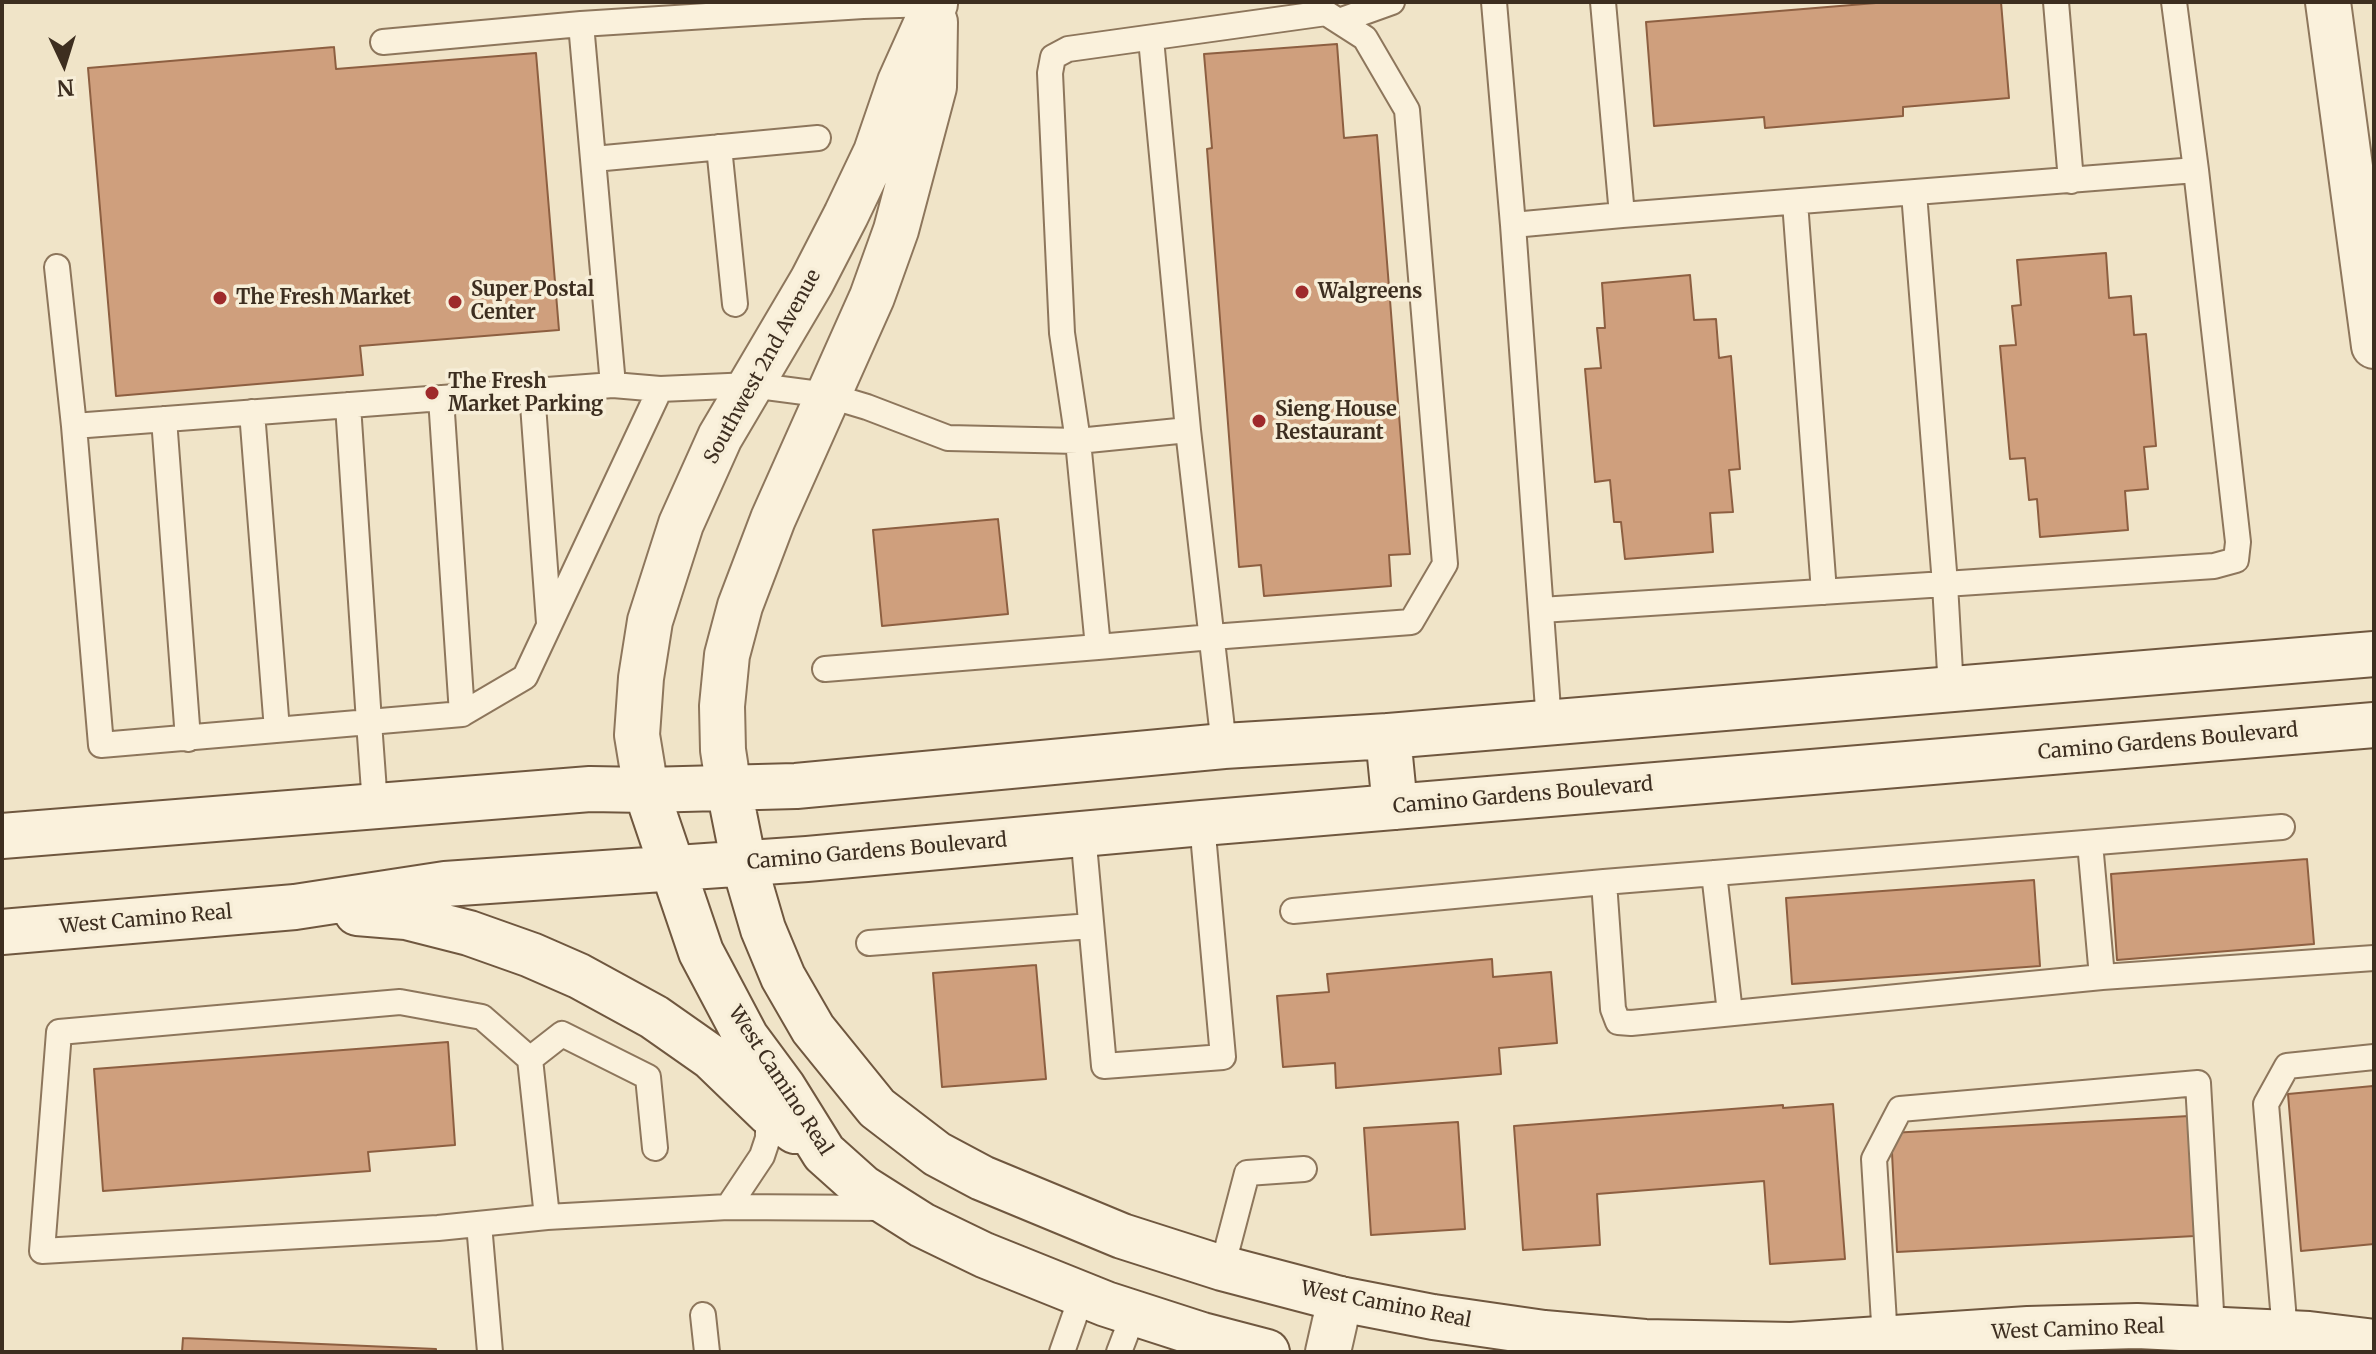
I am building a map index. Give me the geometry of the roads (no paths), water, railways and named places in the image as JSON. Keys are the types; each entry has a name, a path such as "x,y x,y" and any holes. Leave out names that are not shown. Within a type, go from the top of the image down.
{"street":[{"path":"2328,2 2374,346"},
{"path":"729,789 723,750 722,706 727,655 754,565 872,297 896,230 934,87 935,3"},
{"name":"Southwest 2nd Avenue","path":"646,790 637,735 641,678 650,621 681,524 720,437 812,281 846,215 876,152 900,82 935,3"},
{"path":"2,836 590,789 796,786 1224,746 1388,736 2374,654"},
{"name":"Camino Gardens Boulevard","path":"672,869 2374,725"},
{"path":"1388,736 1395,807"},
{"name":"West Camino Real","path":"729,789 744,864 763,929 796,1002 832,1054 877,1108 937,1154 982,1178 1122,1236 1222,1268 1340,1299 1433,1317 1544,1333 1645,1342 1777,1345 2028,1329 2137,1326 2285,1333 2374,1342"},
{"name":"West Camino Real","path":"646,790 701,952 746,1037 783,1087 824,1153 862,1187 922,1225 984,1255 1082,1295 1126,1332 1267,1352"},
{"name":"West Camino Real","path":"2,932 295,907 445,884 672,869"},
{"path":"295,907 406,917 469,933 579,976 654,1017 711,1057 768,1112 824,1153"},
{"path":"1328,1352 1340,1299"}],"lane":[{"path":"1339,21 1392,2"},
{"path":"1494,2 1549,723"},
{"path":"1603,2 1622,215"},
{"path":"2056,2 2071,181"},
{"path":"1541,610 2214,566 2236,560 2238,542 2174,2"},
{"path":"383,42 581,24 935,3"},
{"path":"825,669 1411,622 1445,564 1407,110 1365,38 1326,13 1068,49 1053,57 1050,73 1062,333 1078,441 1098,647"},
{"path":"581,24 613,385"},
{"path":"1151,39 1188,430 1224,746"},
{"path":"594,159 818,138"},
{"path":"719,147 735,304"},
{"path":"1513,225 2196,170"},
{"path":"1914,193 1951,690"},
{"path":"1795,202 1824,592"},
{"path":"57,267 101,745 462,714 525,677 660,389"},
{"path":"74,426 613,385 660,389 751,385 827,395 948,438 1078,441 1188,430"},
{"path":"532,391 549,625"},
{"path":"441,398 462,714"},
{"path":"348,405 375,805"},
{"path":"252,412 277,730"},
{"path":"164,419 188,739"},
{"path":"1083,833 1104,1066 1223,1057 1202,823"},
{"path":"1293,911 1604,882 2282,827"},
{"path":"2090,843 2102,977"},
{"path":"1714,873 1730,1013"},
{"path":"1604,882 1613,1009 1618,1022 2102,977 2374,958"},
{"path":"869,943 1091,926"},
{"path":"547,1217 530,1059 482,1017 400,1002 59,1032 42,1251 728,1207 895,1208"},
{"path":"530,1059 562,1034 648,1077 655,1148"},
{"path":"2285,1333 2266,1104 2287,1066 2374,1057"},
{"path":"1885,1339 1874,1159 1900,1109 2198,1083 2212,1329"},
{"path":"728,1207 762,1156 768,1138 768,1112"},
{"path":"1222,1268 1247,1173 1304,1169"},
{"path":"479,1224 490,1352"},
{"path":"1062,1352 1082,1295"},
{"path":"703,1315 707,1352"}],"place":[{"name":"Walgreens","path":"1302,292"},
{"name":"The Fresh Market","path":"220,298"},
{"name":"Super Postal Center","path":"455,302"},
{"name":"The Fresh Market Parking","path":"432,393"},
{"name":"Sieng House Restaurant","path":"1259,421"}]}
